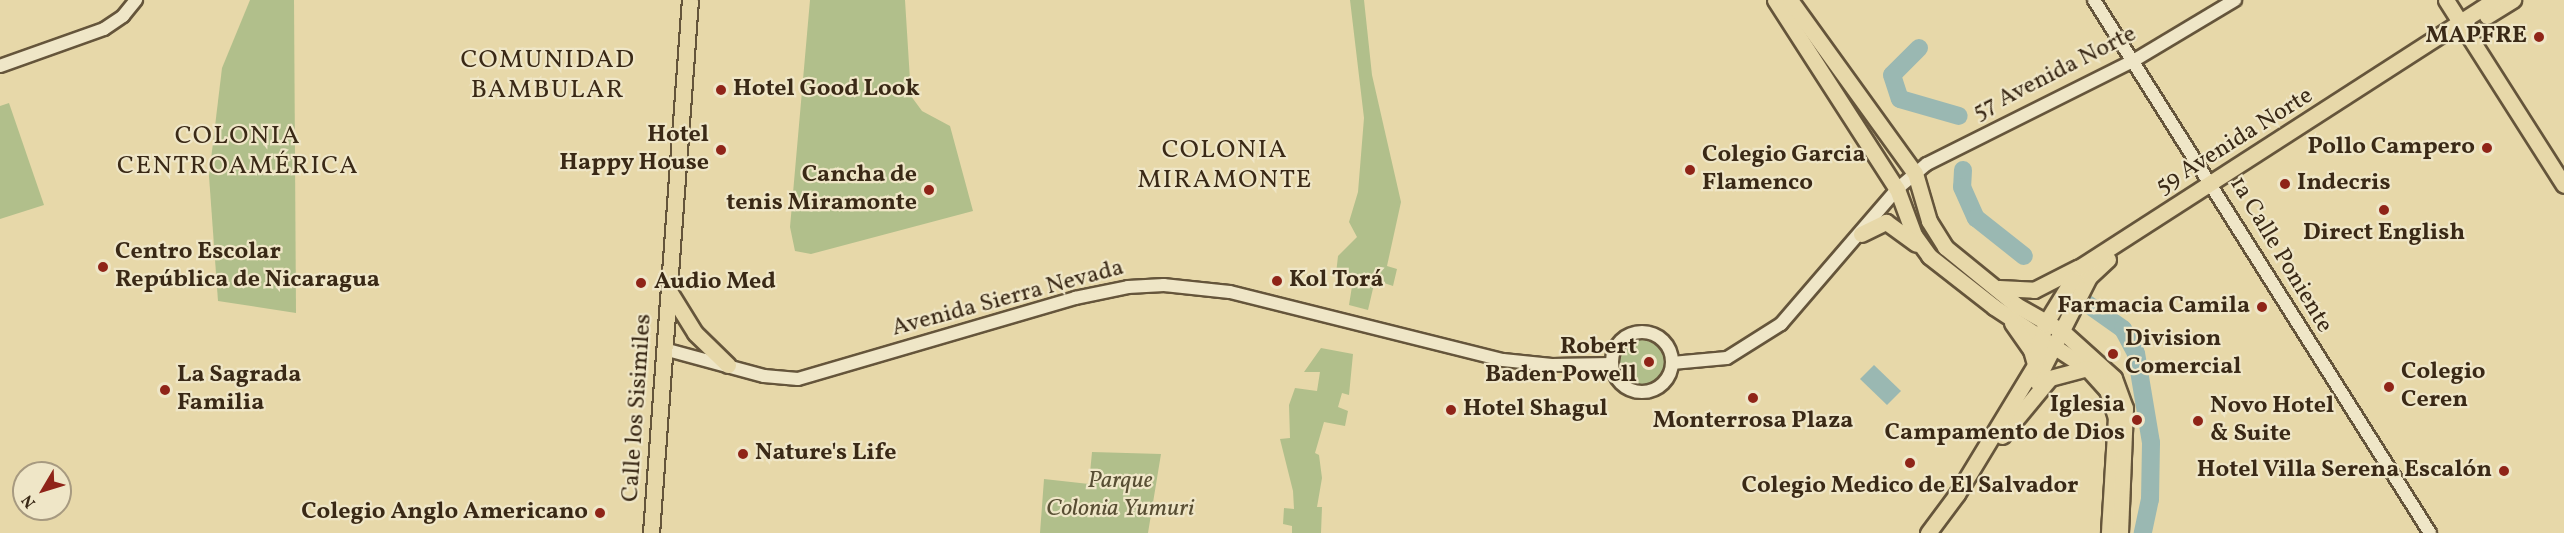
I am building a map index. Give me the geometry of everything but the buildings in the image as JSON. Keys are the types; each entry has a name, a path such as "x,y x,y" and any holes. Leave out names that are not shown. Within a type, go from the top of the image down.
{"main road":[{"name":"Calle los Sisimiles","path":"651,533 690,0"},
{"path":"1775,0 1897,189 1914,235 1929,256"},
{"path":"1790,0 1915,173 1936,235 1962,264 2043,330 2055,347 2093,364 2114,378 2125,408 2120,533"},
{"path":"2446,0 2467,24 2564,166"},
{"path":"2458,0 2467,24 2564,185"},
{"path":"2467,24 2495,0"},
{"path":"2467,24 2513,0"},
{"name":"59 Avenida Norte","path":"2002,436 2055,347 2094,268 2214,187 2467,24"},
{"name":"59 Avenida Norte","path":"1957,494 2035,365 2043,330 2080,267 2214,187"},
{"path":"1861,234 1886,222 1994,307 2021,334 2035,365"},
{"path":"1990,285 2012,292 2034,290 2080,267"},
{"path":"669,291 695,333 728,365"},
{"path":"1994,307 2043,330 2062,331 2093,364"},
{"path":"2073,308 2075,329 2108,390 2116,417 2109,533"},
{"path":"1928,533 1957,494 1981,468 2002,436 2050,378 2093,364"}],"street":[{"path":"0,66 104,29 123,16 136,0"},
{"name":"1a Calle Poniente","path":"2094,0 2430,533"},
{"name":"57 Avenida Norte","path":"1897,189 1915,173 1977,136 2133,61 2235,0"},
{"path":"1672,363 1727,358 1759,340 1781,324 1861,234 1897,189"},
{"name":"Avenida Sierra Nevada","path":"664,349 775,378 806,378 1075,298 1128,287 1164,285 1230,292 1503,360 1552,365 1612,364"},
{"path":"1639,332 1662,340 1672,363 1667,379 1646,392 1624,386 1612,364 1618,344 1639,332"}],"green space":[{"path":"250,0 294,0 296,313 218,301 209,176 222,68"},
{"path":"810,0 905,0 911,96 922,111 950,126 973,211 811,254 795,251 790,227"},
{"path":"1350,0 1364,0 1372,75 1401,202 1387,266 1397,269 1393,286 1375,280 1368,310 1349,305 1353,280 1336,274 1338,256 1357,237 1349,222 1358,192 1364,118"},
{"path":"9,103 44,205 0,219 0,106"},
{"path":"1641,340 1657,347 1664,363 1657,379 1641,386 1625,379 1618,363 1625,347"},
{"path":"1321,348 1353,354 1349,395 1342,393 1338,407 1348,411 1345,426 1324,422 1315,453 1319,455 1322,478 1317,507 1322,507 1321,533 1292,533 1292,526 1283,524 1284,508 1294,509 1293,491 1280,439 1290,438 1289,405 1295,388 1317,391 1320,372 1304,372"},
{"name":"Parque Colonia Yumuri","path":"1092,452 1161,454 1148,533 1040,533 1044,479 1089,484"}],"water":[{"path":"1874,365 1901,391 1887,405 1860,379"}],"waterway":[{"path":"1919,48 1892,75 1900,99 1959,116"},
{"path":"1963,170 1962,187 1976,218 2024,256"},
{"path":"2086,303 2123,329 2136,353 2151,443 2150,499 2143,533"}],"place":[{"name":"MAPFRE","path":"2539,37"},
{"name":"Hotel Good Look","path":"721,90"},
{"name":"Pollo Campero","path":"2487,148"},
{"name":"Hotel Happy House","path":"721,150"},
{"name":"Colegio Garcia Flamenco","path":"1690,170"},
{"name":"Indecris","path":"2285,184"},
{"name":"Cancha de tenis Miramonte","path":"929,190"},
{"name":"Direct English","path":"2384,210"},
{"name":"Centro Escolar República de Nicaragua","path":"103,267"},
{"name":"Kol Torá","path":"1277,281"},
{"name":"Audio Med","path":"641,283"},
{"name":"Farmacia Camila","path":"2262,307"},
{"name":"Division Comercial","path":"2113,354"},
{"name":"Robert Baden Powell","path":"1649,362"},
{"name":"Colegio Ceren","path":"2389,387"},
{"name":"La Sagrada Familia","path":"165,390"},
{"name":"Monterrosa Plaza","path":"1753,398"},
{"name":"Hotel Shagul","path":"1451,410"},
{"name":"Iglesia Campamento de Dios","path":"2137,420"},
{"name":"Novo Hotel & Suite","path":"2198,421"},
{"name":"Nature's Life","path":"743,454"},
{"name":"Colegio Medico de El Salvador","path":"1910,463"},
{"name":"Hotel Villa Serena Escalón","path":"2504,471"},
{"name":"Colegio Anglo Americano","path":"600,513"}],"district":[{"name":"COMUNIDAD BAMBULAR","path":"548,76"},
{"name":"COLONIA CENTROAMÉRICA","path":"238,152"},
{"name":"COLONIA MIRAMONTE","path":"1225,166"}]}
